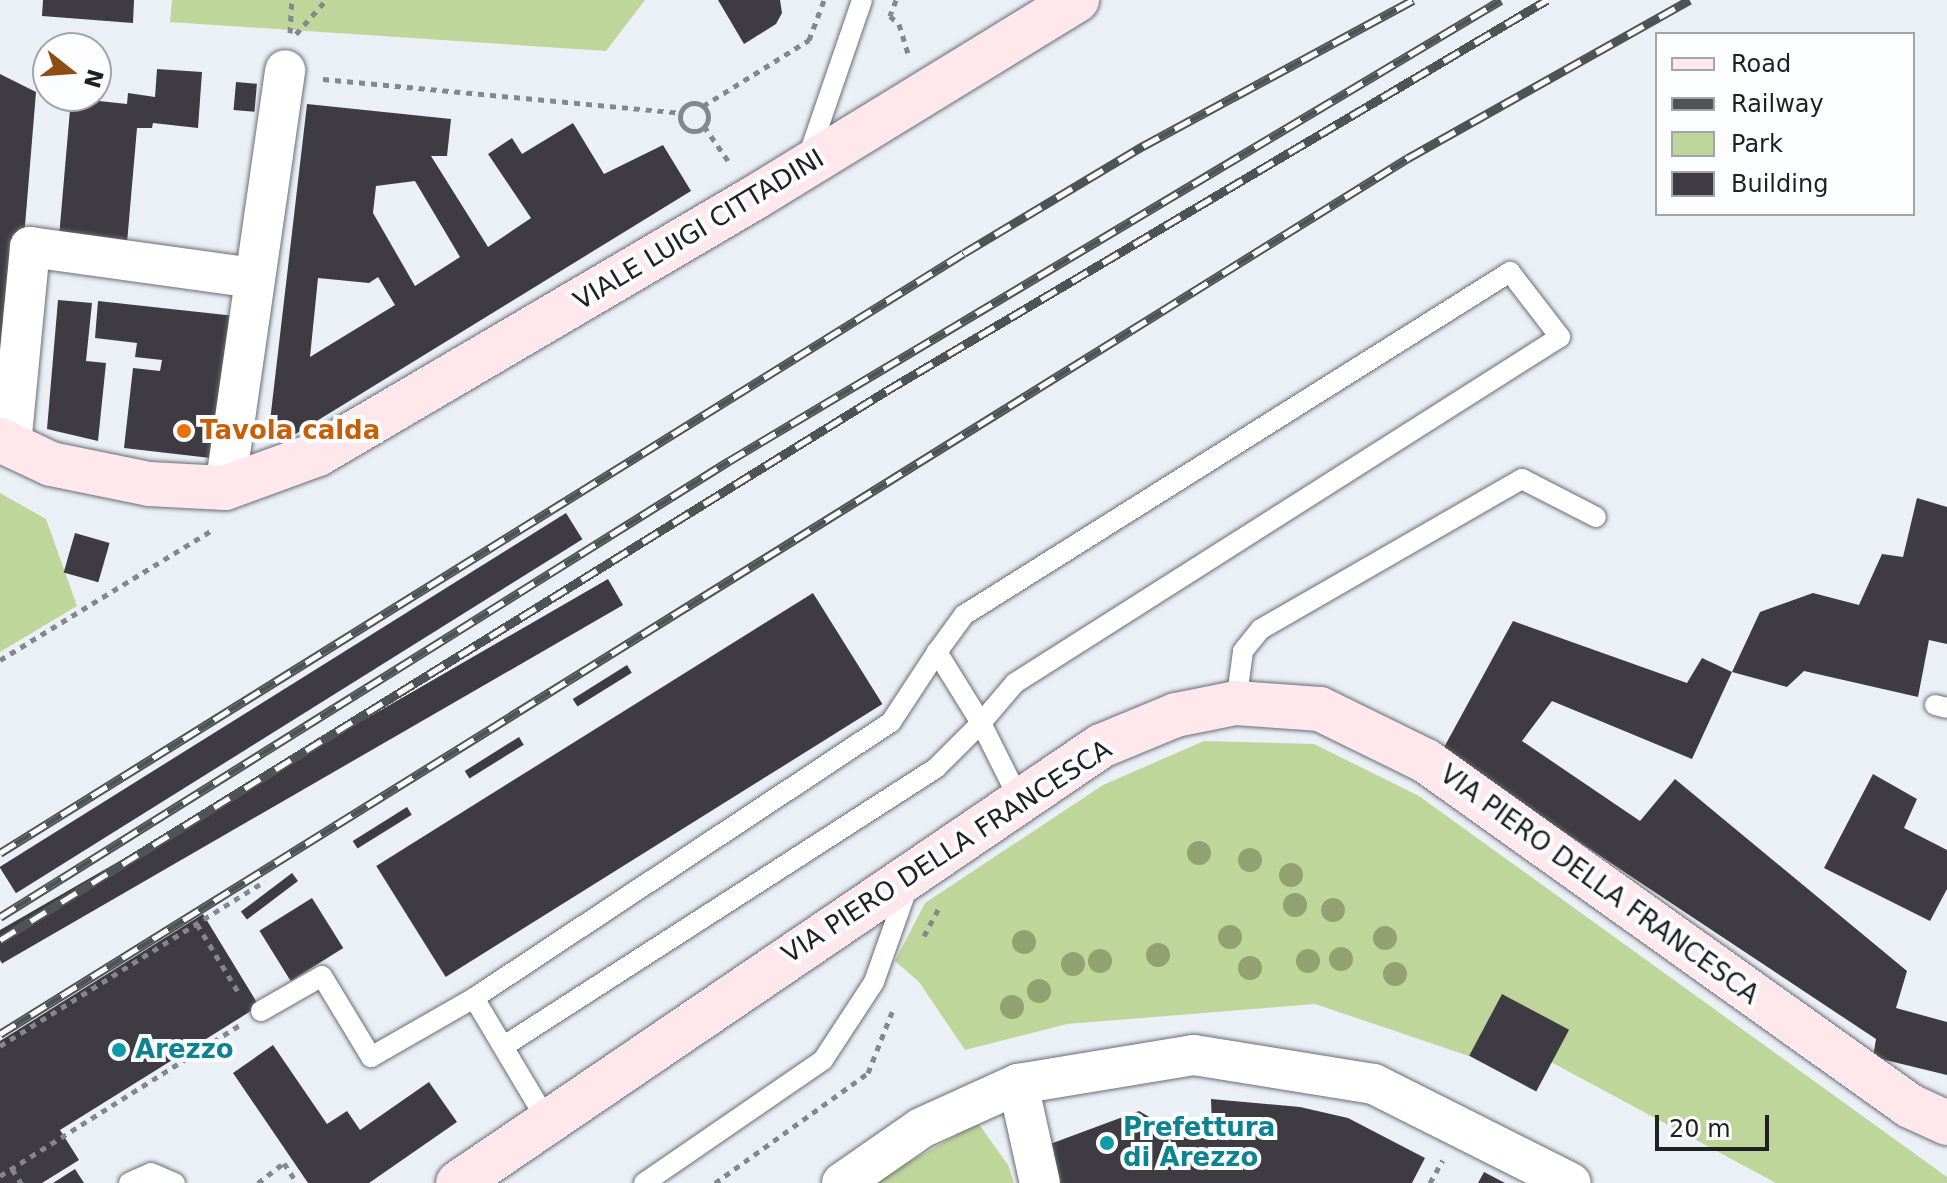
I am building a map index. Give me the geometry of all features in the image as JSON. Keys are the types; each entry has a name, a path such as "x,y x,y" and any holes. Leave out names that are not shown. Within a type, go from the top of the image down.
{"main road":[{"name":"VIALE LUIGI CITTADINI","path":"220,508 318,454 805,168 1077,0"},
{"path":"5,442 51,464 105,475 220,508"},
{"name":"VIA PIERO DELLA FRANCESCA","path":"458,1183 548,1122 928,887 1019,799 1101,746 1176,715 1236,703 1320,709 1426,761 1910,1106 1947,1123"}],"street":[{"path":"220,508 254,278 295,63"},
{"path":"5,442 30,247 254,278"},
{"path":"842,1183 921,1128 1018,1084 1194,1055 1374,1084 1571,1183"},
{"path":"1018,1084 1040,1183"}],"lane":[{"path":"805,168 862,0"},
{"path":"257,1014 322,976 371,1057 474,998 891,722 964,615 1510,272 1560,337 1015,683 936,768 504,1046"},
{"path":"1236,703 1243,651 1261,629 1522,479 1596,517"},
{"path":"937,652 981,723 1019,799"},
{"path":"644,1183 823,1060 874,982 928,887"},
{"path":"474,998 548,1122"},
{"path":"129,1183 151,1173 175,1183"}],"path":[{"path":"326,0 295,63 681,113"},
{"path":"681,113 690,103 703,106 809,40 824,0"},
{"path":"890,16 896,0"},
{"path":"681,113 684,126 697,131 708,118 703,106"},
{"path":"0,660 220,508"},
{"path":"0,1046 265,881"},
{"path":"916,951 928,887"},
{"path":"0,1176 257,1014 197,924"},
{"path":"715,1183 868,1073 895,1005"},
{"path":"258,1183 284,1163 297,1183"},
{"path":"12,1169 21,1183"}],"green space":[{"path":"172,0 645,0 606,51 170,22"},
{"path":"0,493 46,519 77,606 0,652"},
{"path":"1204,741 1314,744 1419,796 1947,1177 1947,1183 1776,1183 1551,1062 1568,1030 1502,994 1469,1056 1315,1004 1067,1024 965,1050 919,982 895,961 925,903 1103,785"},
{"path":"978,1123 1008,1165 1014,1183 872,1183"}],"building":[{"path":"43,0 134,0 133,23 42,16"},
{"path":"718,0 780,0 782,13 776,24 744,44"},
{"path":"157,69 202,72 198,128 153,123 152,128 137,128 127,243 59,237 70,112 112,112 112,102 127,104 128,93 155,97"},
{"path":"0,74 32,90 34,112 10,408 0,404"},
{"path":"236,82 257,84 254,112 234,110"},
{"path":"307,104 451,119 447,156 431,156 488,247 531,218 488,154 512,138 522,154 573,123 604,174 663,145 691,191 281,443 268,438","holes":["415,181 460,257 415,286 373,213 376,186","378,277 395,305 310,357 318,278 369,283"]},
{"path":"58,300 92,303 86,361 106,363 98,441 47,429"},
{"path":"98,301 235,316 219,459 124,448 133,368 160,371 162,360 135,357 137,343 95,338"},
{"path":"1917,498 1947,507 1947,644 1929,640 1918,697 1804,671 1787,687 1732,672 1760,612 1813,593 1859,605 1882,554 1903,557"},
{"path":"566,513 582,539 16,893 0,867"},
{"path":"75,533 110,543 98,582 64,572"},
{"path":"608,579 623,605 2,963 0,930"},
{"path":"813,593 882,704 446,977 376,866"},
{"path":"1513,621 1687,683 1702,658 1732,672 1692,759 1552,701 1522,741 1640,821 1675,779 1907,971 1896,1008 1947,1022 1947,1075 1873,1057 1876,1039 1442,751"},
{"path":"627,665 632,673 577,707 573,699"},
{"path":"519,737 524,745 469,779 465,771"},
{"path":"1873,774 1917,799 1904,828 1947,850 1947,889 1930,921 1824,868"},
{"path":"407,807 412,815 357,849 353,841"},
{"path":"292,873 298,881 247,920 241,912"},
{"path":"312,898 343,948 291,981 259,931"},
{"name":"Arezzo","path":"203,914 259,1006 60,1130 79,1160 42,1183 0,1183 0,1041"},
{"path":"1502,994 1569,1030 1536,1091 1469,1056"},
{"path":"273,1045 327,1124 347,1111 360,1130 429,1082 457,1122 369,1183 308,1183 233,1073"},
{"path":"1211,1099 1300,1107 1348,1118 1425,1158 1412,1183 1056,1183 1042,1147 1139,1111 1158,1122 1161,1139 1212,1127"},
{"path":"75,1169 84,1183 53,1183"},
{"path":"1484,1172 1505,1183 1478,1183"}],"railway":[{"path":"0,853 964,253 1143,146 1413,0"},
{"path":"0,917 729,461 1501,0"},
{"path":"0,940 886,391 1547,0"},
{"path":"0,1034 1408,158 1690,0"}],"place":[{"name":"Tavola calda","path":"184,431"},
{"name":"Arezzo","path":"119,1050"},
{"name":"Prefettura di Arezzo","path":"1107,1143"}]}
